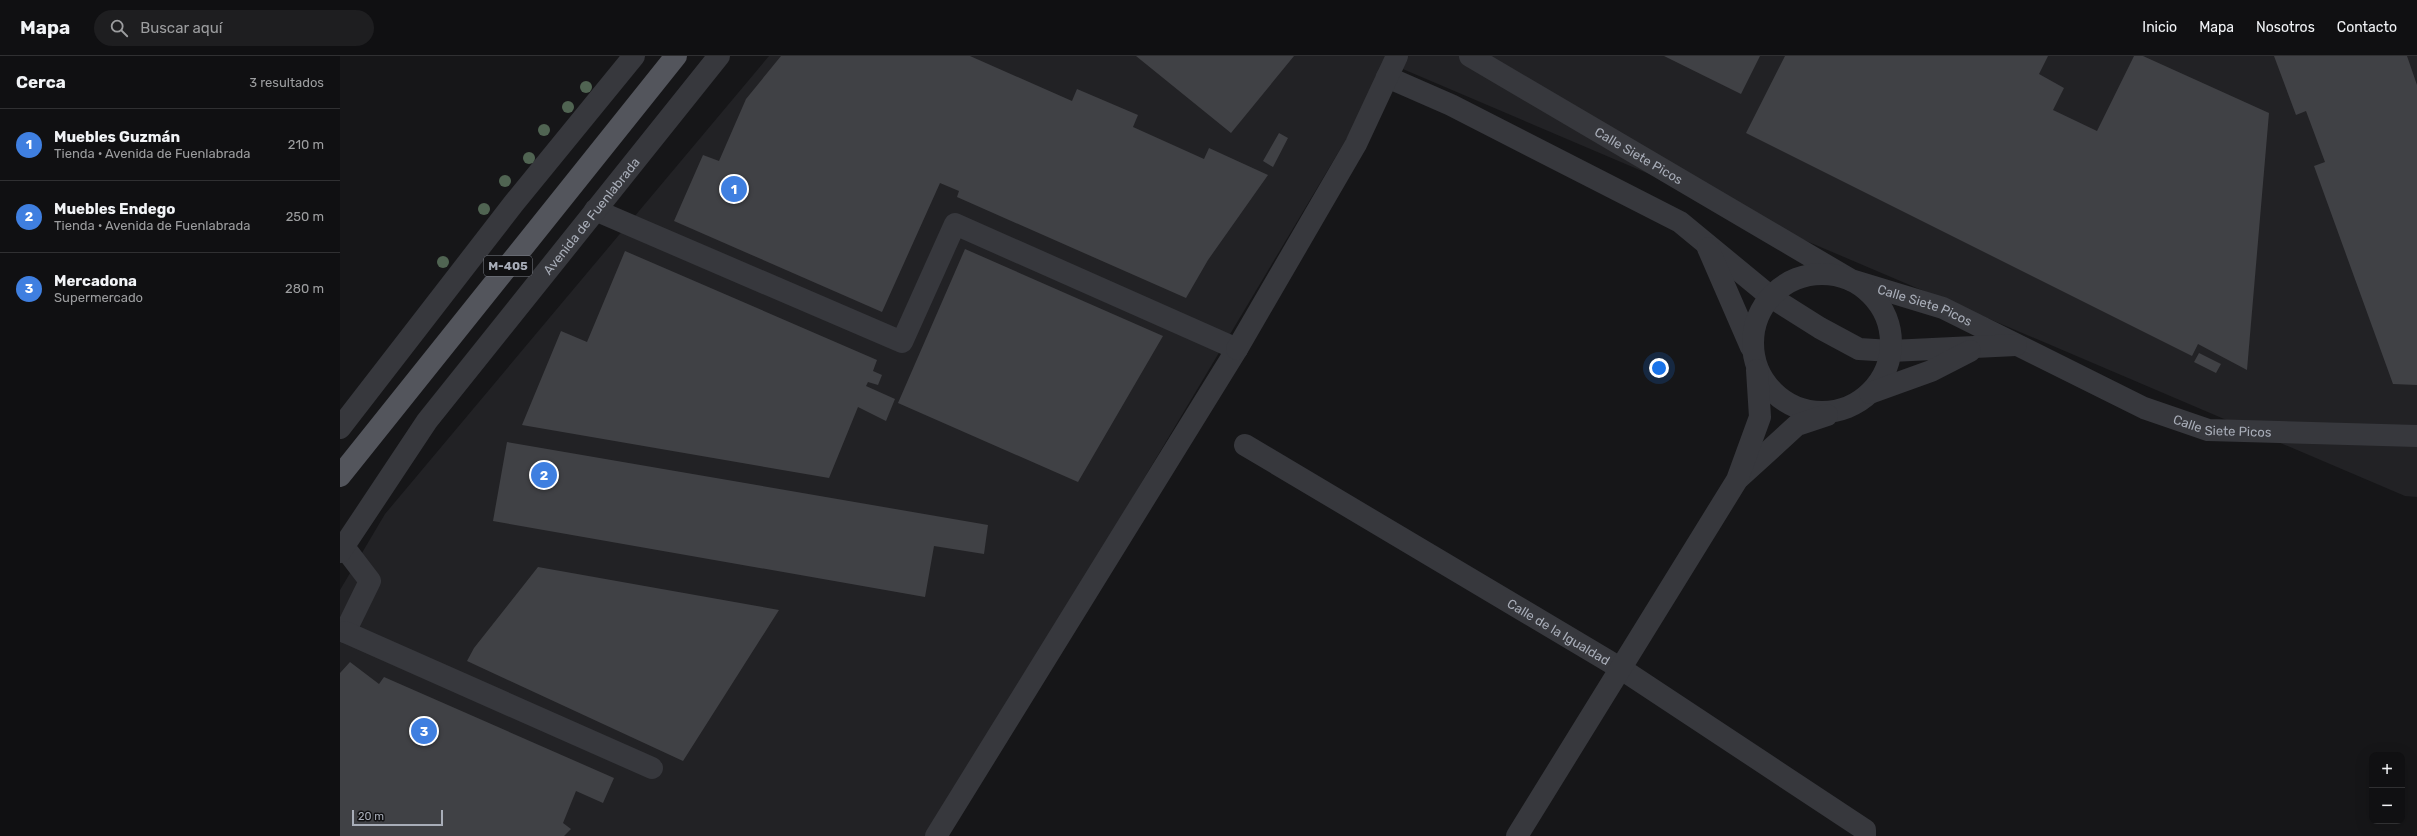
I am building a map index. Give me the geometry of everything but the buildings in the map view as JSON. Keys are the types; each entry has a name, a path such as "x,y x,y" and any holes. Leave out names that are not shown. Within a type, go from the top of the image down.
{"main road":[{"name":"M-405","path":"340,476 676,56"}],"street":[{"path":"340,428 514,203 634,56"},
{"name":"Avenida de Fuenlabrada","path":"342,549 427,421 719,56"},
{"path":"936,836 1237,349 1356,144 1397,56"},
{"name":"Calle Siete Picos","path":"1470,56 1851,280 1943,308 2144,408 2208,430 2417,436"},
{"path":"1387,77 1451,105 1680,222 1770,297 1820,328 1859,349 1892,350 1977,348 2016,345"},
{"path":"595,210 902,342 955,224 1237,349"},
{"path":"1707,245 1754,360 1770,390 1789,405 1812,412 1837,411"},
{"path":"1517,836 1737,480 1760,417 1754,360 1754,325 1764,303 1781,286 1803,276 1828,273 1851,280 1863,287 1880,304 1890,326 1892,350 1884,374 1870,393"},
{"path":"1737,480 1797,425 1850,407 1870,393 1931,371 1977,348"},
{"name":"Calle de la Igualdad","path":"1245,444 1620,668 1865,833"},
{"path":"342,549 370,581 343,632 652,768"}],"shaded area":[{"path":"769,56 2417,56 2417,497 2405,496 1391,64 931,836 340,836 340,590 385,514"}],"place":[{"name":"Muebles Guzmán","path":"734,189"},
{"name":"Muebles Endego","path":"544,475"},
{"name":"Mercadona","path":"424,731"}]}
